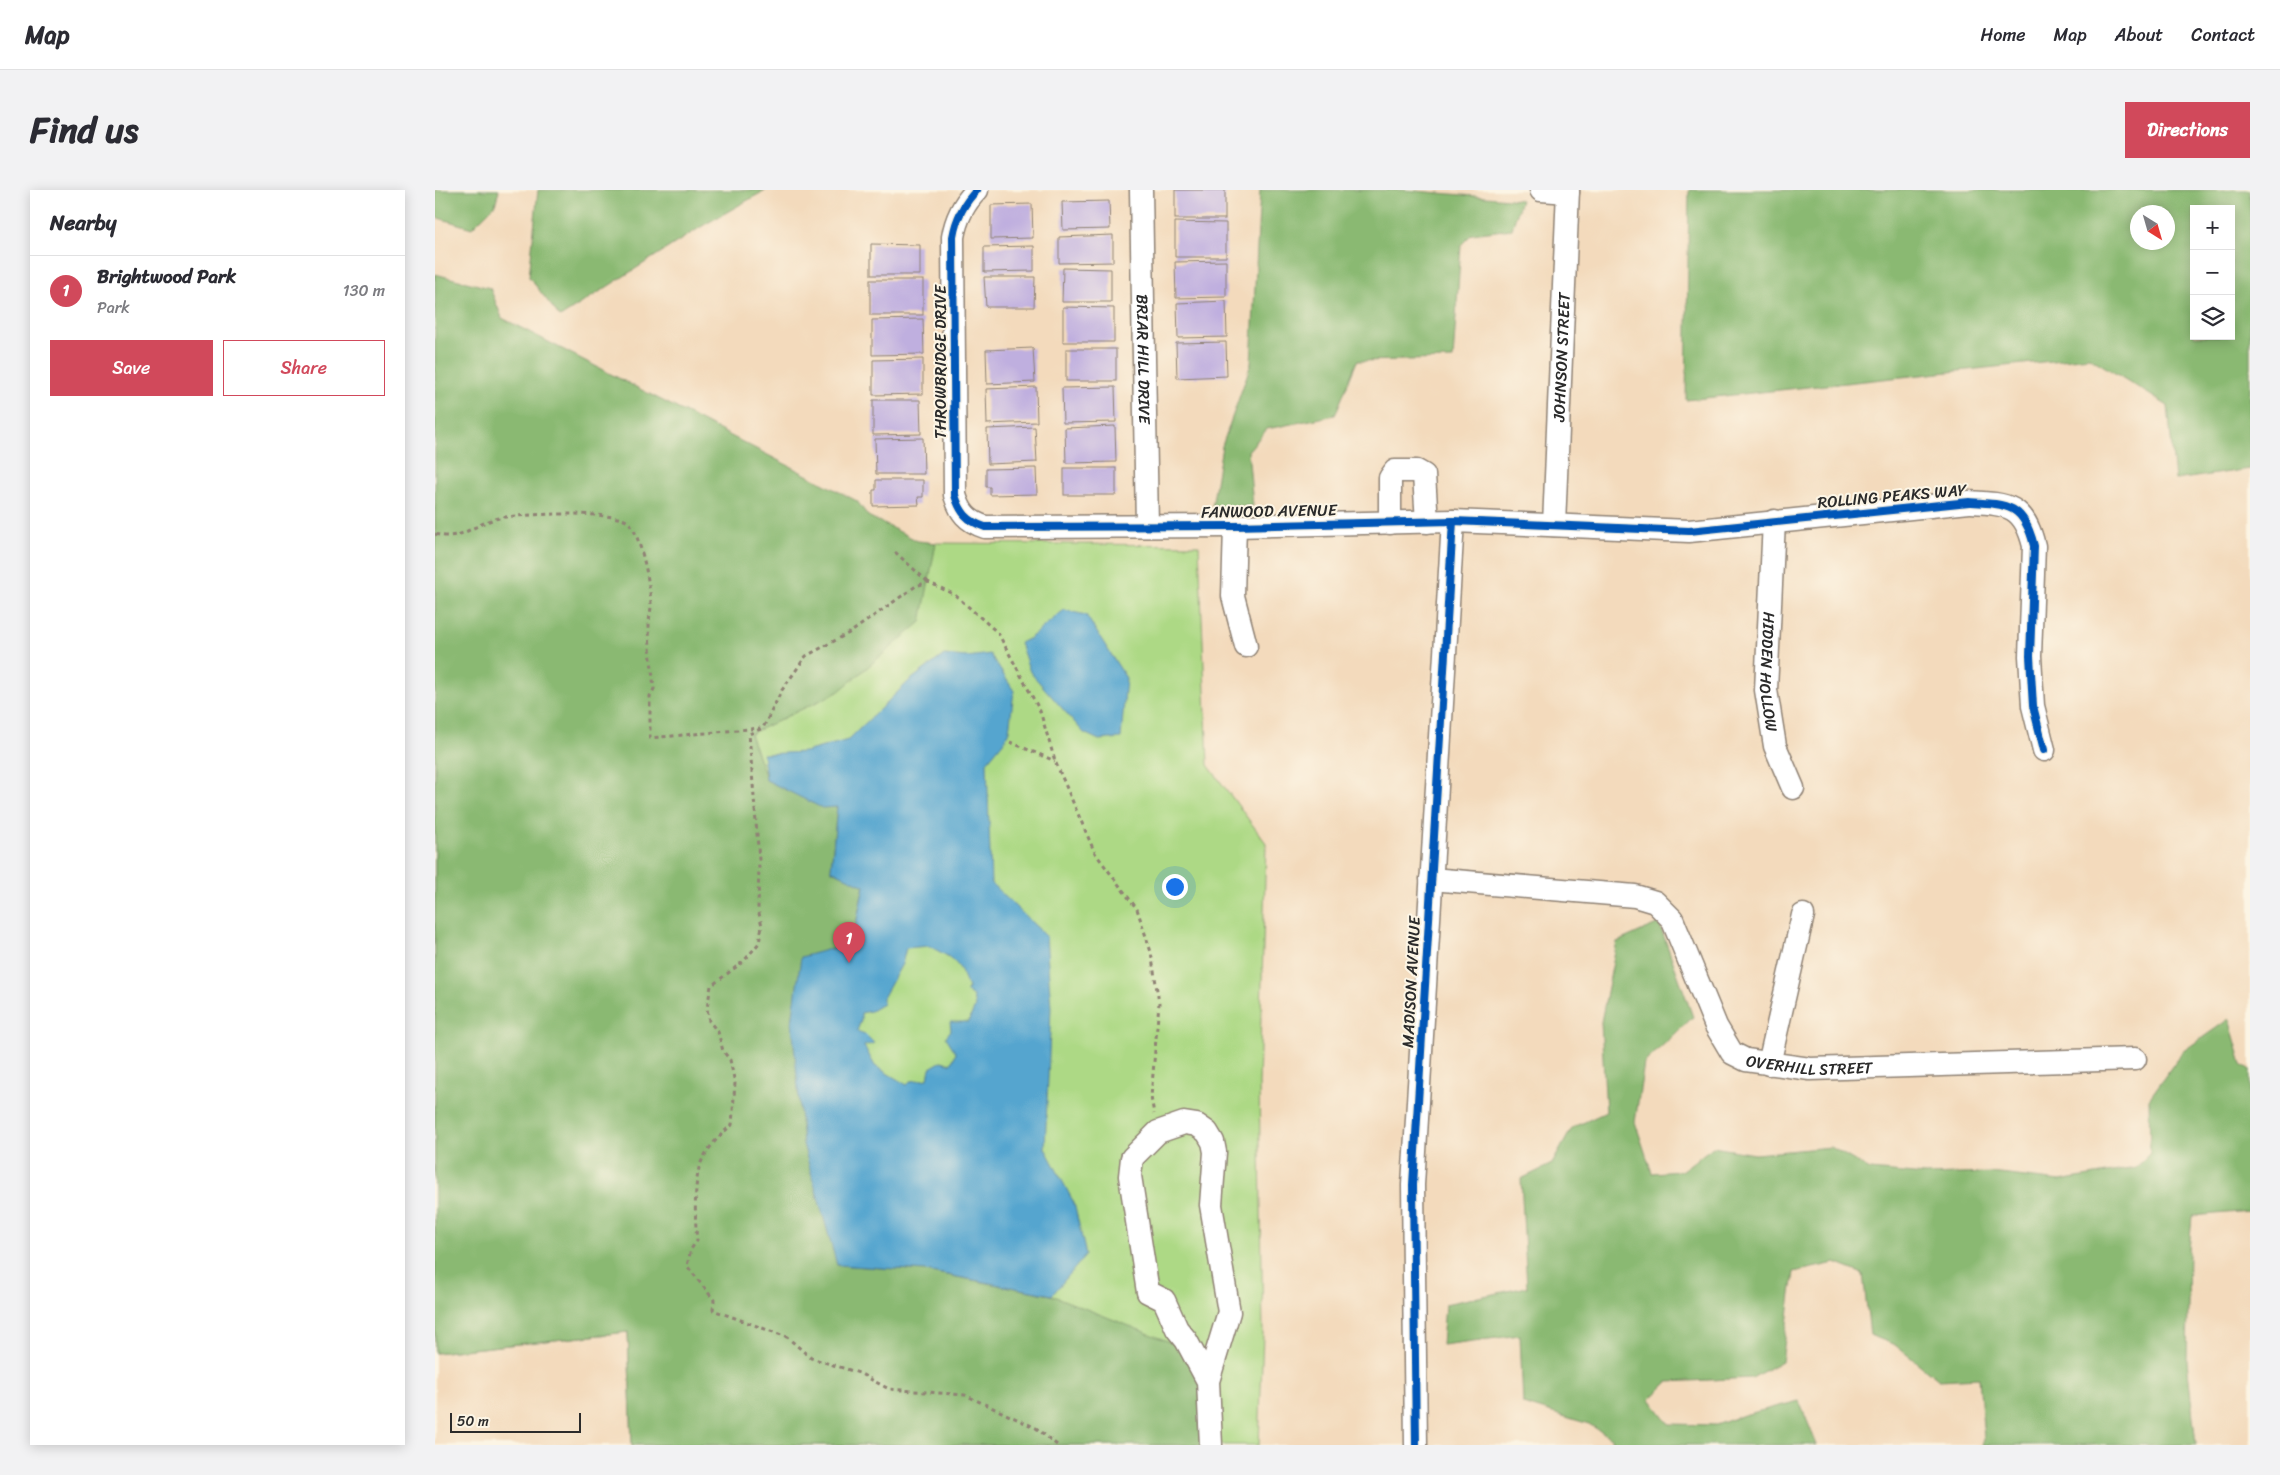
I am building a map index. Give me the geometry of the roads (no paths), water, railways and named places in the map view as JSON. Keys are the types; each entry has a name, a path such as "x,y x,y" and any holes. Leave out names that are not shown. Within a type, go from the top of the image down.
{"street":[{"name":"THROWBRIDGE DRIVE","path":"977,190 963,208 955,223 953,237 955,495 959,507 965,516 973,523 985,527"},
{"name":"BRIAR HILL DRIVE","path":"1141,190 1147,526"},
{"path":"1541,190 1568,191"},
{"name":"JOHNSON STREET","path":"1554,525 1568,191"},
{"path":"1390,523 1390,478 1395,471 1417,471 1424,475 1427,522"},
{"name":"ROLLING PEAKS WAY","path":"1554,525 1689,531 1969,502 2009,506 2023,517 2030,531 2034,546 2030,656 2033,706 2044,750"},
{"name":"FANWOOD AVENUE","path":"985,527 1235,526 1453,521 1554,525"},
{"name":"MADISON AVENUE","path":"1416,1445 1413,1185 1453,521"},
{"name":"HIDDEN HOLLOW","path":"1774,521 1766,690 1775,746 1793,788"},
{"path":"1235,526 1233,596 1246,646"},
{"name":"OVERHILL STREET","path":"1431,879 1635,896 1655,902 1672,919 1716,1026 1732,1054 1746,1060 1810,1069 2135,1059"},
{"path":"1769,1064 1803,915"},
{"path":"1207,1381 1187,1340 1177,1329 1164,1300 1148,1292 1130,1176 1133,1158 1158,1132 1184,1123 1197,1125 1207,1132 1213,1142 1215,1152 1211,1205 1229,1312 1207,1381 1211,1445"}],"water":[{"path":"1064,610 1086,615 1126,678 1121,738 1099,740 1084,733 1030,672 1020,643 1030,638"},
{"path":"990,654 1014,691 1009,731 1005,740 987,762 991,883 1046,936 1051,1008 1045,1148 1074,1203 1086,1255 1052,1295 926,1271 837,1265 803,1144 792,1022 801,957 852,943 864,886 831,870 837,807 822,808 766,780 763,754 805,752 848,740 909,681 944,655 967,657","holes":["929,946 950,958 958,966 968,988 966,991 973,996 975,1007 968,1022 950,1022 951,1030 946,1037 956,1053 951,1064 942,1061 930,1068 928,1079 911,1081 907,1085 875,1066 864,1046 874,1043 865,1034 857,1031 861,1020 861,1013 871,1011 883,1004 883,998 902,964 906,948"]}],"place":[{"name":"Brightwood Park","path":"849,963"}]}
